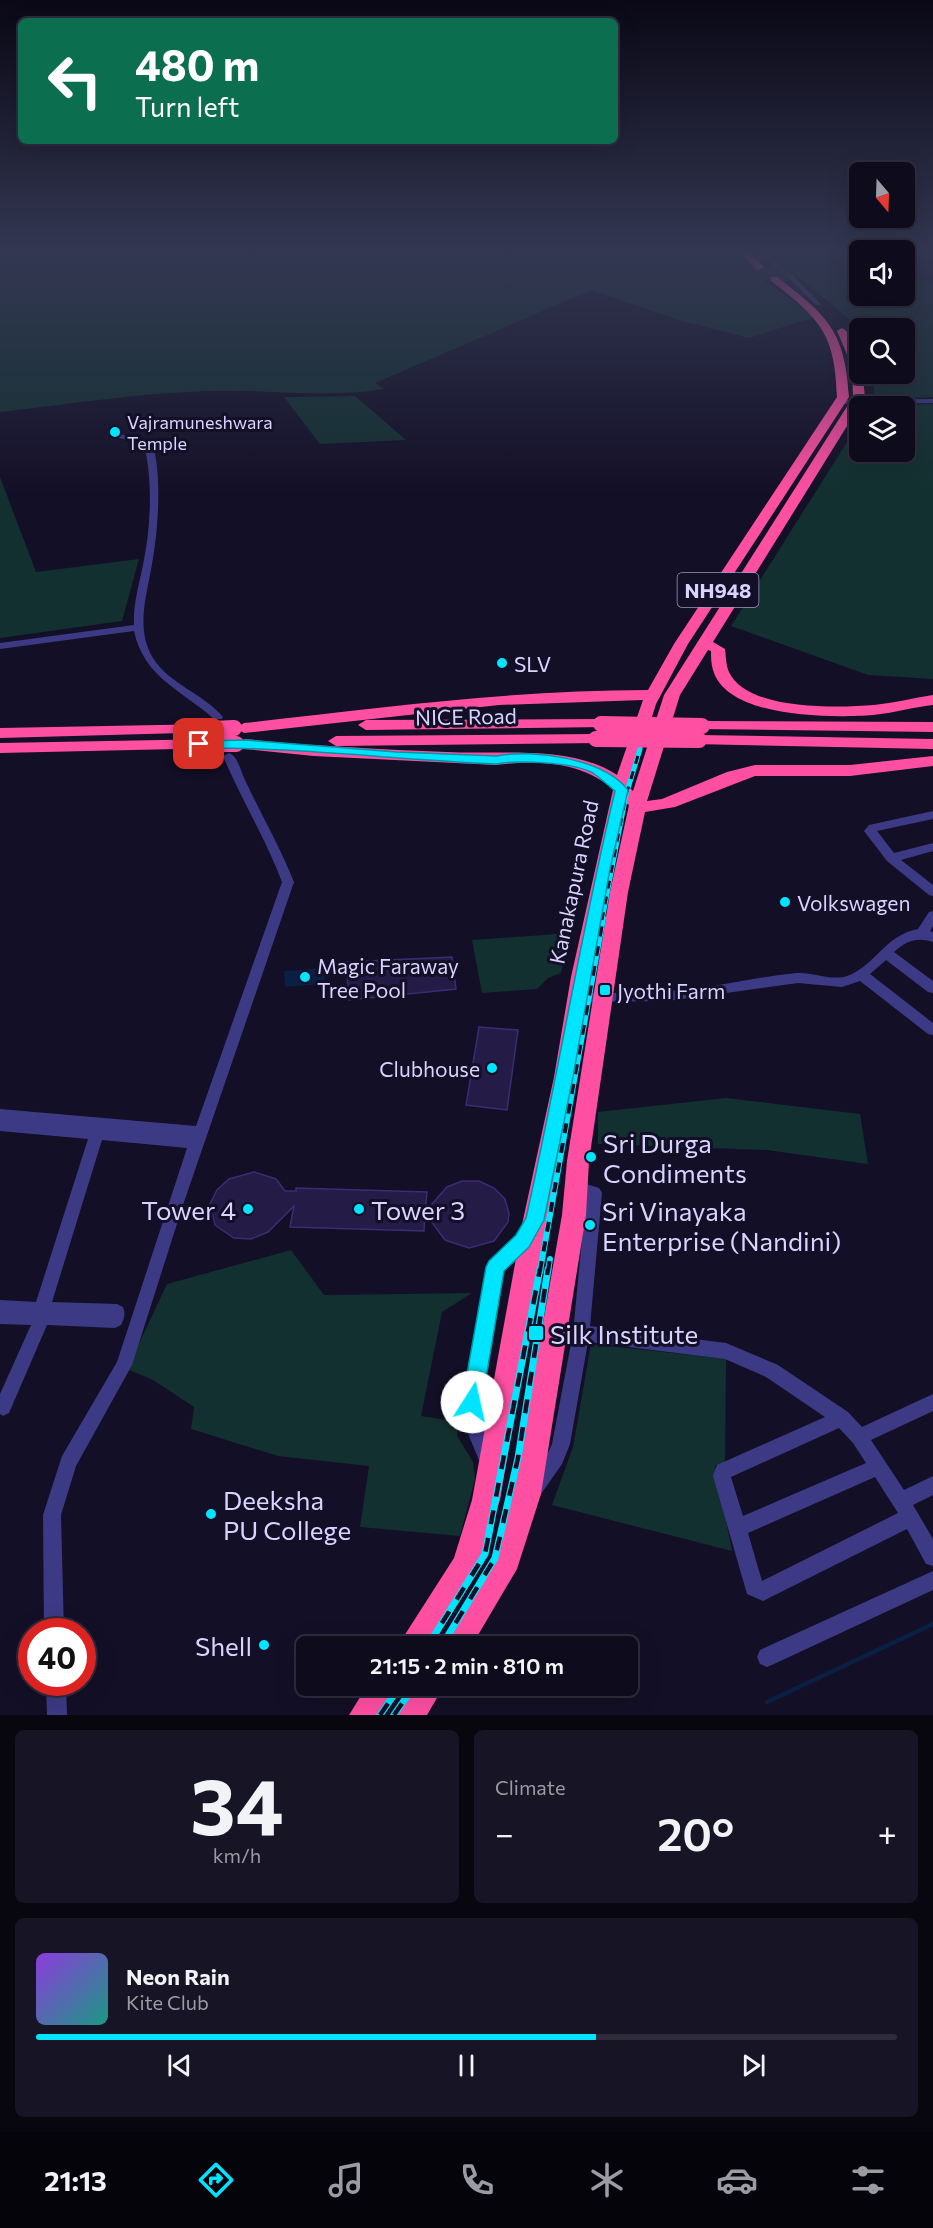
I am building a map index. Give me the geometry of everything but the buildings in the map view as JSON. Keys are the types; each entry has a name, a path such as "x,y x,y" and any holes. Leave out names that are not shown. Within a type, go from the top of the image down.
{"highway":[{"name":"Kanakapura Road","path":"831,334 843,366 843,396 847,403"},
{"name":"Kanakapura Road","path":"420,1636 466,1564 480,1526 535,1220 621,790 653,695 681,644 847,403 859,397 857,366 853,352 843,334"},
{"name":"Kanakapura Road","path":"462,1636 507,1559 527,1494 577,1188 578,1161 619,892 636,810 672,695 735,596 847,403"},
{"path":"717,592 735,596"},
{"path":"706,644 718,649 716,663 719,673 731,687 772,706 853,711 893,708 933,700"},
{"path":"238,740 435,708 533,696 653,695"},
{"name":"NICE Road","path":"700,733 933,727"},
{"name":"NICE Road","path":"0,733 216,730 238,740 469,738 598,731 700,733 933,744"},
{"name":"NICE Road","path":"0,748 216,730"},
{"path":"238,740 314,751 496,760 508,758 574,763 589,767 612,779 636,810 664,805 715,781 754,770 776,767 836,771 933,761"},
{"path":"364,1715 378,1696"},
{"path":"410,1715 422,1696"}],"street":[{"path":"847,403 933,401"},
{"path":"148,430 153,463 150,549 136,614 148,658 159,671 204,702 216,730"},
{"path":"122,436 148,442"},
{"path":"0,646 139,627"},
{"path":"54,1618 52,1515 68,1462 123,1365 288,882 281,862 241,789 238,740"},
{"path":"933,815 873,828 870,831 891,858 933,892"},
{"path":"891,858 933,847"},
{"path":"578,997 604,999 697,993 802,977 847,981 860,974 885,952 913,934 928,935 933,915"},
{"path":"885,952 933,988"},
{"path":"860,974 933,1030"},
{"path":"0,1118 199,1138"},
{"path":"3,1407 44,1312 99,1129"},
{"name":"Kanakapura Road","path":"527,1494 533,1490 556,1458 561,1444 581,1333 594,1193 577,1188"},
{"path":"0,1308 44,1312"},
{"path":"0,1316 44,1312"},
{"path":"581,1333 726,1351 772,1371 842,1419 859,1437 906,1509 933,1557"},
{"path":"859,1437 933,1402"},
{"path":"842,1419 723,1471 722,1476 754,1587 763,1591 906,1509 933,1485"},
{"path":"737,1528 879,1466"},
{"path":"767,1657 933,1580"},
{"path":"56,1696 57,1715"}],"green space":[{"path":"0,334 489,334 375,383 383,389 318,394 183,392 0,412"},
{"path":"734,334 761,334 749,338"},
{"path":"915,334 933,334 933,397 874,396 874,384 915,384"},
{"path":"355,396 406,440 320,444 284,397"},
{"path":"933,404 933,679 868,675 731,626 849,439 849,462 915,462 915,405"},
{"path":"0,477 36,572 139,559 122,621 0,638"},
{"path":"570,933 561,973 548,978 537,989 482,993 472,940"},
{"path":"726,1098 860,1114 868,1164 767,1150 598,1144 598,1112"},
{"path":"291,1250 324,1295 472,1293 442,1312 421,1416 460,1422 457,1436 473,1462 475,1479 460,1536 360,1527 369,1466 278,1456 191,1429 194,1407 153,1380 127,1369 167,1284"},
{"path":"591,1344 726,1359 725,1465 715,1465 732,1551 552,1505 573,1447"}],"water":[{"name":"Magic Faraway Tree Pool","path":"324,968 325,984 285,987 284,971"}],"waterway":[{"path":"767,1702 933,1624"}],"railway":[{"path":"602,920 626,795 640,749"},
{"path":"540,1271 603,918"},
{"path":"548,1271 550,1259"},
{"path":"434,1636 485,1554 540,1269"},
{"path":"448,1636 495,1558 518,1458 548,1269"},
{"path":"380,1715 393,1696"},
{"path":"394,1715 407,1696"}],"place":[{"name":"Vajramuneshwara Temple","path":"115,432"},
{"name":"SLV","path":"502,663"},
{"name":"Volkswagen","path":"785,902"},
{"name":"Magic Faraway Tree Pool","path":"305,977"},
{"name":"Jyothi Farm","path":"605,990"},
{"name":"Clubhouse","path":"492,1068"},
{"name":"Sri Durga Condiments","path":"591,1157"},
{"name":"Tower 4","path":"248,1209"},
{"name":"Tower 3","path":"359,1209"},
{"name":"Sri Vinayaka Enterprise (Nandini)","path":"590,1225"},
{"name":"Silk Institute","path":"536,1333"},
{"name":"Deeksha PU College","path":"211,1514"},
{"name":"Shell","path":"264,1645"}],"route":[{"path":"199,744 245,744 396,756 496,760 538,759 589,767 612,779 621,790 581,977 565,1077 535,1220 531,1230 522,1241 502,1257 495,1267 472,1402"}]}
